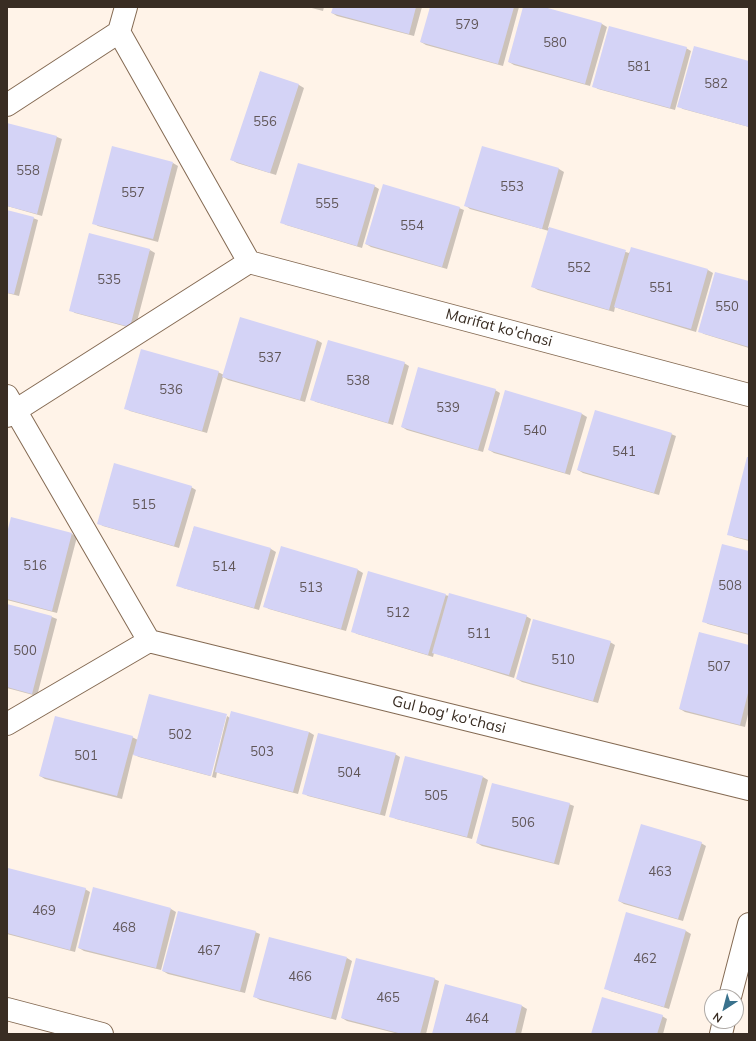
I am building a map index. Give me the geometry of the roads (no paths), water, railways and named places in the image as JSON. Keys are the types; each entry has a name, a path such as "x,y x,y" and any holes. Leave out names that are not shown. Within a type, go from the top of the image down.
{"street":[{"path":"7,105 119,32 126,7"},
{"path":"7,724 149,640 10,408 249,262 119,32"},
{"name":"Marifat ko'chasi","path":"249,262 749,395"},
{"name":"Gul bog' ko'chasi","path":"149,640 749,789"},
{"path":"732,989 749,924"},
{"path":"7,1009 102,1034"}]}
